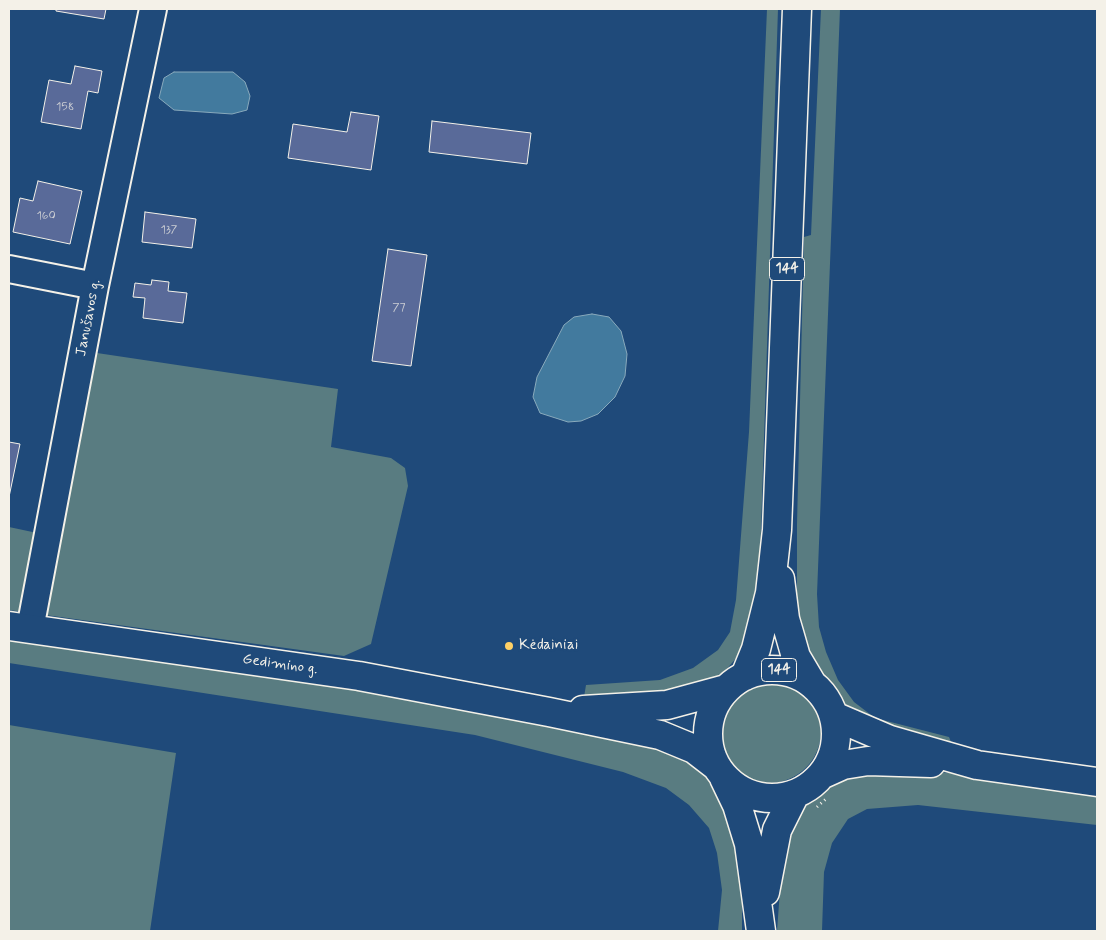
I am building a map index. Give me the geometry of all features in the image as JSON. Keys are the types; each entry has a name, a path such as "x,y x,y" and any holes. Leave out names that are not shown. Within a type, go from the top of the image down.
{"main road":[{"name":"144","path":"761,931 749,844 740,810 710,753 708,724 712,709 735,683 756,649 770,592 777,530 797,9"},
{"name":"144","path":"777,530 781,593 785,619 796,657 812,684"},
{"name":"Gedimino g.","path":"19,627 371,678 549,712"},
{"name":"144","path":"720,772 736,788 750,795 780,798 795,794 810,786 823,774 831,759 836,742 834,716 822,693 800,676 772,670 735,683"},
{"path":"549,712 667,705 735,683"},
{"path":"549,712 660,735 694,749 720,772"},
{"path":"834,716 890,740 977,765"},
{"path":"823,774 844,765 868,761 977,765 1097,782"},
{"name":"144","path":"761,931 767,872 777,830 795,794"}],"street":[{"name":"Janušavos g.","path":"19,627 153,9"},
{"path":"9,269 94,286"}],"green space":[{"path":"767,9 778,9 760,561 754,608 745,648 725,671 706,683 681,693 584,697 586,685 660,680 693,668 718,650 730,632 736,600 749,432"},
{"path":"821,9 840,9 817,594 819,627 826,652 838,680 854,702 875,718 949,737 954,749 847,711 832,694 815,665 805,642 797,611 797,524 804,237 811,235"},
{"path":"97,353 338,389 331,447 391,458 405,468 408,486 371,644 344,656 9,610 9,527 56,537"},
{"path":"9,641 358,690 645,739 700,761 726,798 742,874 742,931 718,931 722,890 717,853 709,828 689,805 666,788 623,772 475,735 9,663"},
{"path":"769,679 789,683 806,694 817,711 821,731 817,751 806,768 789,779 769,783 749,779 732,768 721,751 717,731 721,711 732,694 749,683"},
{"path":"9,725 176,753 150,931 9,931"},
{"path":"909,770 952,773 1097,794 1097,825 918,805 867,809 848,819 832,843 824,872 822,931 777,931 784,836 800,803 810,794 834,779 854,773"}],"water":[{"path":"174,72 233,72 245,82 250,96 247,110 232,114 174,110 159,98 164,78"},
{"path":"592,314 609,317 621,331 627,354 625,376 615,397 598,414 581,421 568,422 540,413 533,397 537,377 564,325 574,317"}],"building":[{"path":"56,9 106,9 104,19 56,11"},
{"path":"75,66 102,71 98,93 88,91 81,129 41,122 49,80 71,84"},
{"path":"351,112 379,116 371,170 288,158 293,124 347,132"},
{"path":"432,121 531,133 527,164 429,152"},
{"path":"38,181 82,191 70,244 13,232 20,198 33,201"},
{"path":"145,212 196,219 192,248 142,242"},
{"path":"388,249 427,255 411,366 372,361"},
{"path":"152,280 169,282 168,291 187,293 183,323 143,318 145,298 133,297 135,283 151,285"},
{"path":"9,442 20,444 9,497"}],"place":[{"name":"Kėdainiai","path":"509,646"}]}
